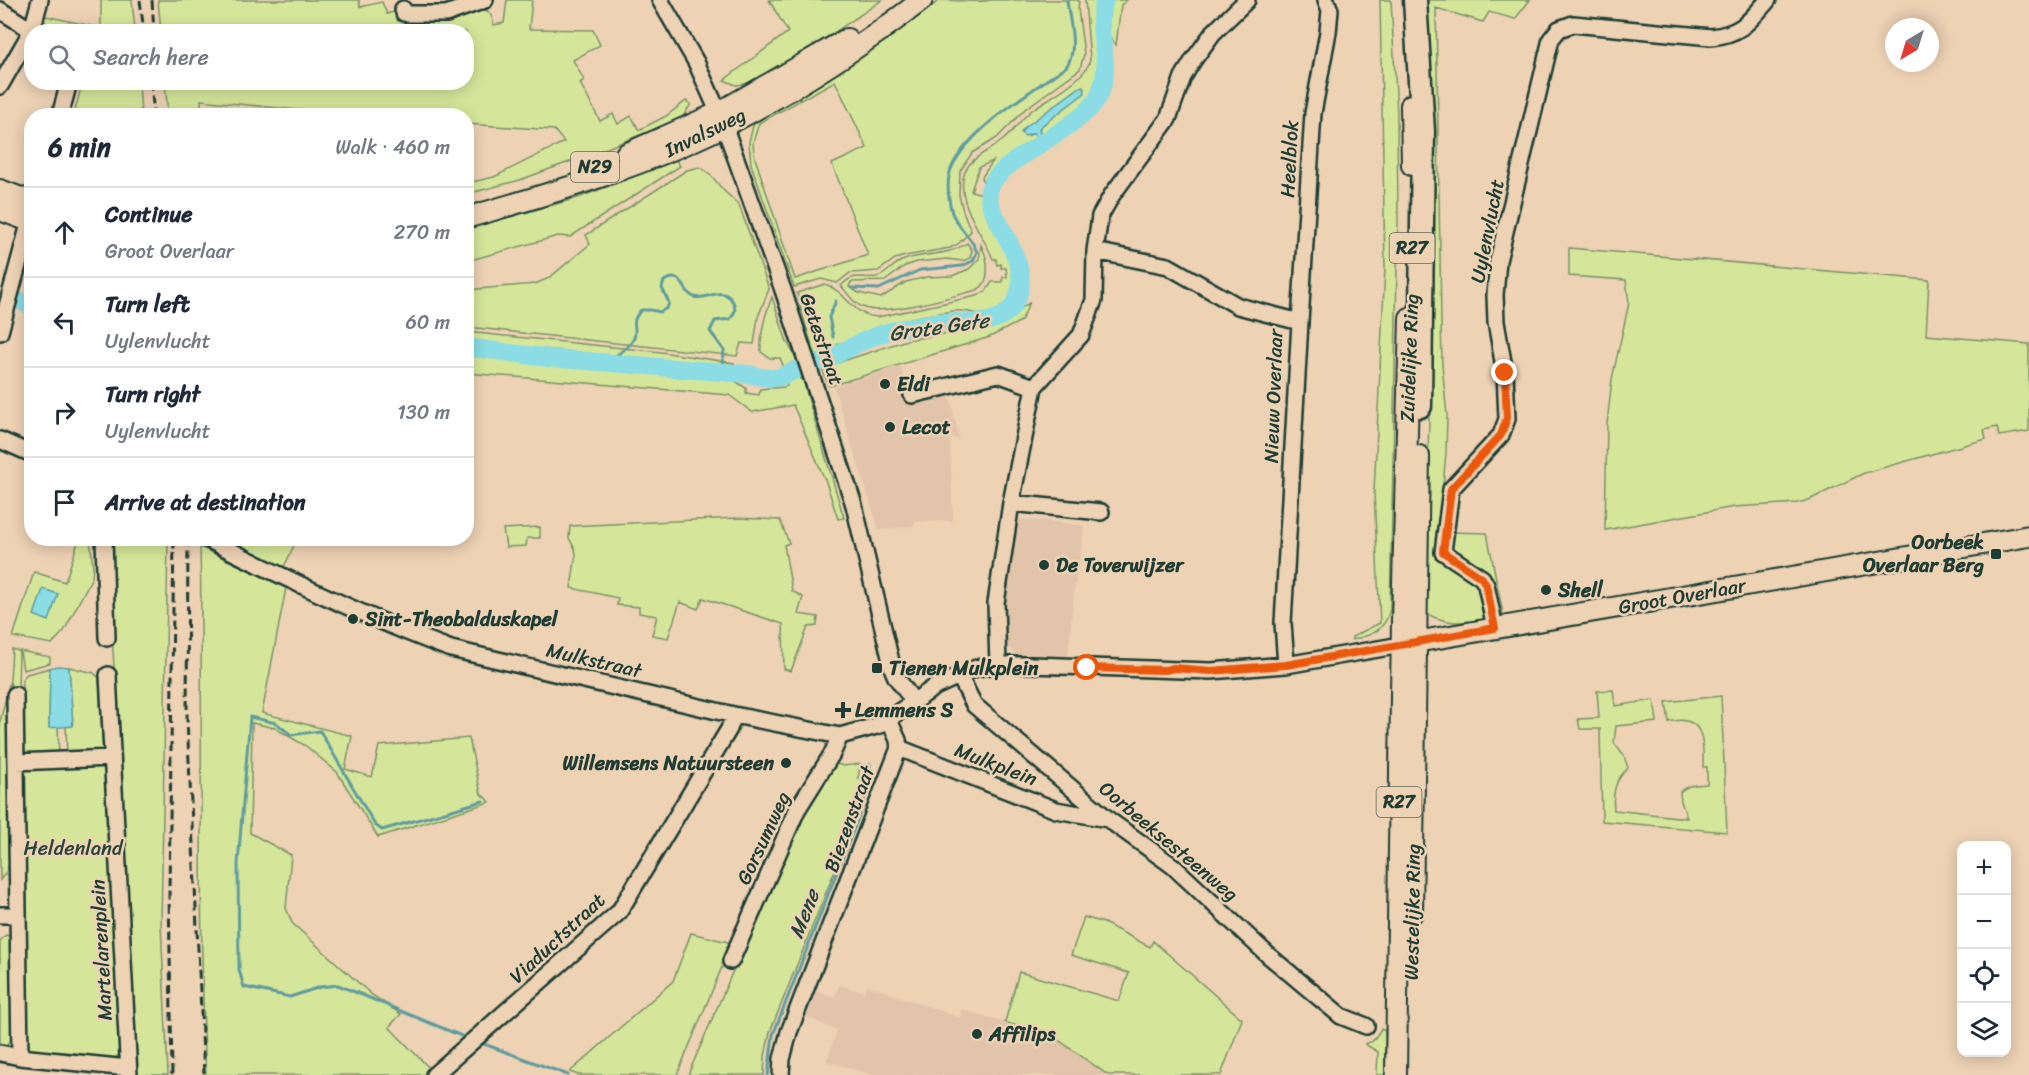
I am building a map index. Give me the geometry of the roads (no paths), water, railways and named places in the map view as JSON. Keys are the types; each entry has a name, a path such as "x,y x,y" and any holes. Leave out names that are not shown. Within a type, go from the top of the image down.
{"highway":[{"name":"Zuidelijke Ring","path":"1415,0 1422,131 1420,406"}],"main road":[{"name":"Invalsweg","path":"474,216 603,176 674,148 841,43 903,0"},
{"name":"Invalsweg","path":"474,205 538,187 721,119 816,75 922,0"},
{"name":"Zuidelijke Ring","path":"1405,0 1412,126 1409,643"},
{"path":"0,190 24,209"},
{"path":"0,210 24,214"},
{"name":"Zuidelijke Ring","path":"1409,643 1420,406"},
{"name":"Groot Overlaar","path":"1409,643 2029,536"},
{"name":"Westelijke Ring","path":"1396,1075 1409,643"},
{"name":"Westelijke Ring","path":"1409,643 1409,1075"}],"street":[{"path":"34,24 39,0"},
{"path":"403,9 404,13 410,14 446,14 485,0"},
{"name":"Getestraat","path":"660,0 696,62 721,119 809,367 854,505 893,670 914,702"},
{"path":"998,665 996,603 1011,503 1034,387 1081,335 1094,300 1095,252 1100,216 1112,195 1168,119 1183,77 1194,58 1213,33 1247,0"},
{"name":"Heelblok","path":"1300,322 1313,113 1330,10 1326,0"},
{"name":"Uylenvlucht","path":"1495,628 1486,585 1482,578 1443,552 1451,489 1501,435 1507,418 1505,373 1496,322 1495,295 1498,261 1551,39 1559,29 1573,24 1711,37 1728,35 1749,22 1768,0"},
{"path":"0,10 24,25"},
{"path":"0,86 24,46"},
{"path":"62,108 67,90"},
{"path":"0,332 24,240"},
{"name":"Nieuw Overlaar","path":"1095,252 1167,266 1238,306 1300,322 1283,623 1286,665"},
{"path":"0,272 12,283"},
{"path":"912,395 978,381 998,374 1034,387"},
{"path":"0,440 24,450"},
{"path":"1011,503 1101,512"},
{"path":"104,546 107,636"},
{"name":"Mulkstraat","path":"222,546 417,637 451,649 734,715 840,736 870,729 889,720 914,702"},
{"name":"Groot Overlaar","path":"914,702 959,675 976,668 998,665 1211,671 1286,665 1409,643"},
{"name":"Martelarenplein","path":"0,1053 128,1071 108,675"},
{"name":"Oorbeeksesteenweg","path":"959,675 974,705 1110,820 1173,866 1268,955 1341,1016 1365,1026"},
{"path":"15,695 20,1057"},
{"name":"Viaductstraat","path":"434,1075 619,912 729,729 734,715"},
{"path":"889,720 899,748"},
{"name":"Gorsumweg","path":"731,961 797,810 832,754 840,736"},
{"name":"Mulkplein","path":"899,748 1056,810 1110,820"},
{"name":"Biezenstraat","path":"781,1075 782,1059 789,1032 899,748"},
{"path":"16,762 111,758"},
{"path":"0,915 18,915"}],"water":[{"path":"1083,86 1085,93 1040,127 1039,131 1042,136 1036,137 1034,133 1024,136 1021,133 1024,128"},
{"path":"43,589 58,594 49,621 34,615"},
{"path":"69,667 73,726 49,728 50,668"}],"waterway":[{"path":"851,288 879,289 920,270 962,266 973,261 977,252 975,247 952,213 949,176 955,161 981,130 998,115 1066,67 1073,44 1067,0"},
{"name":"Grote Gete","path":"474,348 549,358 774,378 825,360 886,332 936,322 978,322 997,318 1013,306 1019,295 1021,283 1017,260 992,208 989,191 995,179 1007,167 1075,121 1089,109 1098,97 1105,72 1101,24 1105,0"},
{"path":"609,361 627,348 634,338 635,321 641,310 660,312 667,308 669,303 662,288 664,281 676,278 694,297 725,294 733,302 732,317 715,321 710,331 724,350 722,371"},
{"path":"833,337 829,317 836,301"},
{"name":"Grote Gete","path":"837,346 840,352"},
{"name":"Mene","path":"789,373 792,379"},
{"path":"464,1037 338,985 320,987 290,997 244,987 239,970 238,864 250,717 276,723 291,735 320,731 375,825 382,830 483,801"},
{"name":"Mene","path":"768,1075 773,1035 858,818 867,791 870,764"},
{"path":"484,1044 568,1075"}],"railway":[{"path":"140,0 143,24"},
{"path":"152,0 154,24"},
{"path":"152,90 153,108"},
{"path":"172,1075 169,892 174,546"},
{"path":"188,546 187,719 204,1075"}],"place":[{"name":"Eldi","path":"885,384"},
{"name":"Lecot","path":"890,427"},
{"name":"Oorbeek Overlaar Berg","path":"1996,554"},
{"name":"De Toverwijzer","path":"1044,565"},
{"name":"Shell","path":"1546,590"},
{"name":"Sint-Theobalduskapel","path":"353,619"},
{"name":"Tienen Mulkplein","path":"877,668"},
{"name":"Lemmens S","path":"843,710"},
{"name":"Willemsens Natuursteen","path":"786,763"},
{"name":"Affilips","path":"977,1034"}],"park label":[{"name":"Heldenland","path":"73,848"}]}
